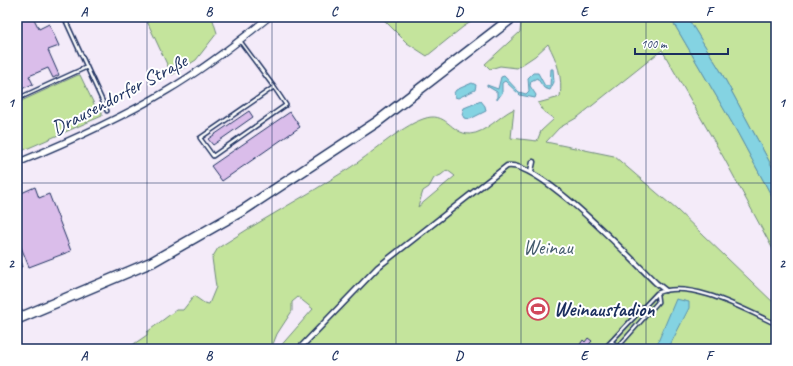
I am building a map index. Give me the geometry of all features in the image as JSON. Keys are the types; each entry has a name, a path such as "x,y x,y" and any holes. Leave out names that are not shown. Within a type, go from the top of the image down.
{"highway":[{"path":"17,319 152,262 245,209 376,122 513,17"}],"street":[{"name":"Drausendorfer Straße","path":"17,163 112,121 168,91 240,41 269,17"},
{"path":"531,171 533,162"},
{"path":"299,349 304,347 378,267 507,166 513,165 531,171 551,185 665,290"}],"lane":[{"path":"64,17 107,111"},
{"path":"240,41 274,87 286,105 213,156 200,138 274,87"},
{"path":"17,100 87,67"},
{"path":"17,257 20,265 17,266"},
{"path":"604,349 657,293 665,290 694,291 719,299 776,324"},
{"path":"612,342 618,347 658,302 657,293"}],"green space":[{"path":"145,17 212,17 217,33 196,60 172,75"},
{"path":"381,17 479,17 463,27 427,56 407,43"},
{"name":"Weinau","path":"528,17 670,17 735,128 776,204 776,255 725,160 662,50 578,117 559,128 546,142 614,156 677,210 776,305 776,349 278,349 313,309 298,297 292,302 292,311 277,334 271,349 132,349 131,346 147,335 147,332 176,310 183,310 194,296 204,303 209,304 216,287 212,258 218,248 348,169 414,123 431,117 438,118 463,133 470,134 482,131 514,109 511,138 537,141 541,131 554,119 543,111 538,103 560,97 561,90 560,76 548,44 535,56 517,68 500,66 490,69 485,64 520,32 521,22","holes":["447,170 455,176 418,207 423,191 429,187 434,178"]},
{"path":"687,17 776,17 776,174 720,70"},
{"path":"80,75 95,106 102,111 102,116 17,153 17,103"}],"water":[{"path":"670,17 687,17 720,70 776,174 776,204 735,128"},
{"path":"551,69 553,69 554,82 550,90 544,88 537,78 531,81 530,86 536,95 535,98 520,95 505,81 502,83 502,93 497,100 497,92 487,86 498,89 501,77 504,76 519,92 526,94 529,91 528,78 533,73 538,73 545,86 550,86"},
{"path":"472,83 476,85 475,90 458,98 455,97 454,93 456,90"},
{"path":"481,101 485,106 486,111 470,119 464,118 462,114 464,108"},
{"path":"676,299 689,302 689,308 668,349 655,349"}],"building":[{"path":"26,17 33,17 39,29 49,24 59,46 48,50 59,75 53,78 48,68 29,76 33,84 17,91 17,21"},
{"path":"249,111 253,117 213,145 208,139"},
{"path":"290,112 300,127 222,181 211,166"},
{"path":"35,187 39,198 49,194 71,251 29,267 17,237 17,195"},
{"path":"588,338 592,341 585,349 577,349 583,340 585,342"}],"place":[{"name":"Weinaustadion","path":"538,309"}]}
